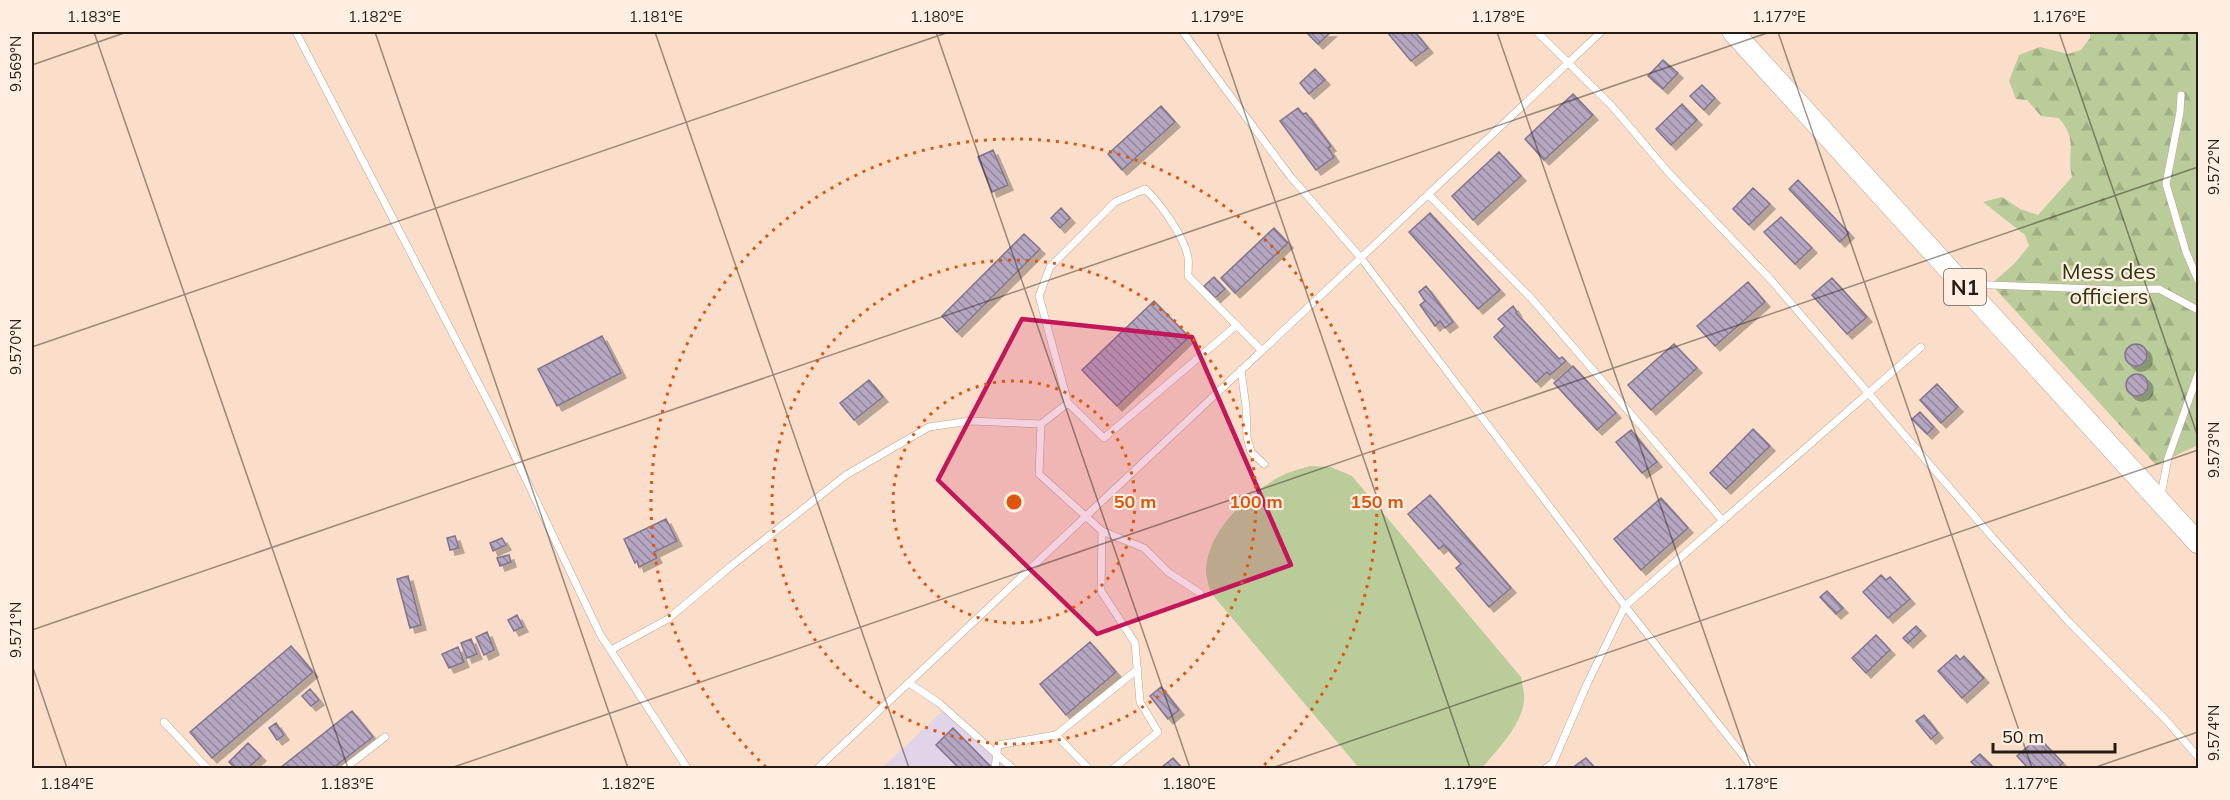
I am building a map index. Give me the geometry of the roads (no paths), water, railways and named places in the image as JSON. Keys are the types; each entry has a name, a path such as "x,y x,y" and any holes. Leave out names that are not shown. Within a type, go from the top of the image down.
{"highway":[{"name":"N1","path":"1733,32 2199,543"}],"lane":[{"path":"296,32 497,419 600,634 687,768"},
{"path":"1183,32 1290,176 1361,258 1625,606 1753,768"},
{"path":"1537,32 1611,105 1670,173 1771,280 2068,621 2167,721 2199,757"},
{"path":"818,768 1600,32"},
{"path":"2181,95 2180,112 2166,184 2186,252 2199,280"},
{"path":"1237,325 1104,438 1068,403 1038,296 1050,267 1115,202 1144,189 1155,198 1175,227 1188,256 1188,276 1237,325 1262,351"},
{"path":"1428,194 1531,298 1723,521"},
{"path":"1963,284 2117,290 2159,289 2199,310"},
{"path":"1546,768 1553,763 1587,684 1625,606 1921,347"},
{"path":"1241,370 1247,437 1251,452 1264,464"},
{"path":"2160,500 2168,459 2199,374"},
{"path":"611,650 669,619 731,566 846,475 929,427 970,421 1041,424 1068,403"},
{"path":"1041,424 1039,474 1102,531 1144,548 1168,572 1200,593"},
{"path":"1102,531 1101,591 1135,643 1140,702 1158,732 1114,768"},
{"path":"995,768 998,745 1056,735 1138,669"},
{"path":"909,683 939,703 1012,768"},
{"path":"164,722 207,768"},
{"path":"1056,735 1088,768"},
{"path":"345,768 385,737"}],"park label":[{"name":"Mess des officiers","path":"2109,284"}]}
